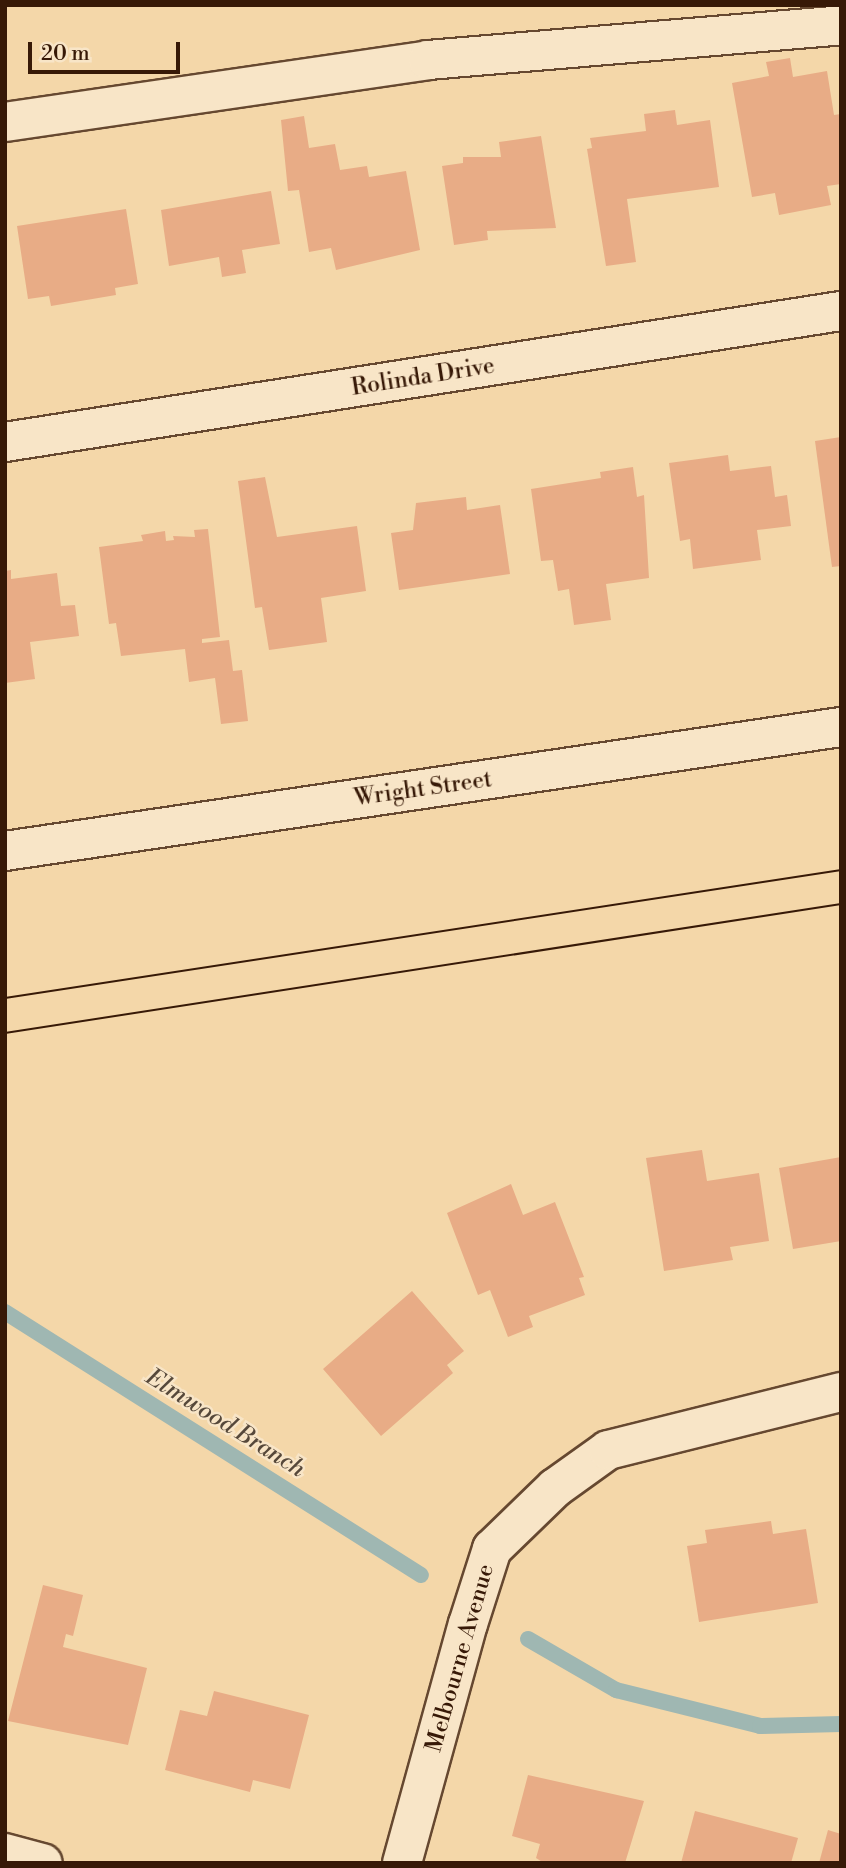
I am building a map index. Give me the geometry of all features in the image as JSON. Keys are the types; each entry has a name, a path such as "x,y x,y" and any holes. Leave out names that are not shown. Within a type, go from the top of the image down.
{"street":[{"path":"5,122 428,60 841,24"},
{"name":"Rolinda Drive","path":"5,442 841,311"},
{"name":"Wright Street","path":"5,851 841,727"},
{"name":"Melbourne Avenue","path":"402,1863 468,1625 492,1549 555,1488 608,1450 841,1392"},
{"path":"5,1853 43,1863"}],"building":[{"path":"790,58 793,77 827,71 834,115 841,114 841,184 827,186 831,205 779,215 775,193 752,197 732,83 769,76 766,62"},
{"path":"675,110 677,125 710,120 719,187 627,199 636,262 606,266 587,149 592,148 590,138 646,131 644,114"},
{"path":"304,116 309,148 335,144 340,170 367,166 369,177 406,171 420,250 336,270 331,248 309,252 299,190 288,191 281,120"},
{"path":"541,136 556,228 487,231 488,240 454,245 442,166 463,163 463,157 501,157 499,142"},
{"path":"271,191 280,244 242,250 246,273 222,277 219,257 169,266 161,210"},
{"path":"126,209 138,284 115,288 116,295 51,306 49,296 28,299 17,226"},
{"path":"841,437 841,566 832,567 815,441"},
{"path":"728,455 730,471 771,466 775,497 787,495 791,526 757,530 761,560 693,569 690,539 680,541 669,463"},
{"path":"633,467 637,497 644,495 649,578 606,584 611,620 574,625 569,589 558,591 553,560 541,561 531,489 601,478 600,472"},
{"path":"265,477 277,537 357,526 366,591 321,598 327,642 269,650 262,607 255,608 238,481"},
{"path":"466,497 467,510 500,505 510,574 399,590 391,533 413,530 416,503"},
{"path":"208,529 220,637 202,639 202,643 229,640 233,671 242,670 248,721 221,724 215,678 189,682 185,649 121,656 116,623 109,624 99,547 143,541 141,535 165,531 166,541 174,540 173,536 195,537 194,530"},
{"path":"11,570 11,579 57,573 61,606 75,605 79,636 30,642 35,679 5,683 5,571"},
{"path":"702,1150 707,1181 759,1173 769,1241 730,1247 733,1260 664,1271 646,1158"},
{"path":"841,1157 841,1241 793,1249 779,1168"},
{"path":"511,1184 523,1215 555,1202 584,1277 579,1278 585,1295 529,1316 533,1327 508,1337 490,1290 478,1295 447,1213"},
{"path":"412,1291 464,1351 447,1365 453,1373 381,1436 323,1369"},
{"path":"771,1521 773,1534 806,1529 818,1603 699,1622 687,1546 707,1543 705,1530"},
{"path":"43,1585 83,1595 73,1636 66,1634 63,1647 147,1668 128,1745 8,1721"},
{"path":"214,1691 309,1715 290,1789 253,1780 250,1792 165,1770 180,1710 207,1716"},
{"path":"528,1775 644,1801 625,1863 544,1863 536,1858 540,1844 512,1836"},
{"path":"695,1811 798,1838 791,1863 681,1863"},
{"path":"828,1830 841,1834 841,1863 819,1863"}],"waterway":[{"name":"Elmwood Branch","path":"5,1312 421,1575"},
{"name":"Elmwood Branch","path":"528,1639 616,1690 760,1726 841,1724"}],"tram line":[{"path":"5,998 841,870"},
{"path":"5,1033 841,904"}]}
